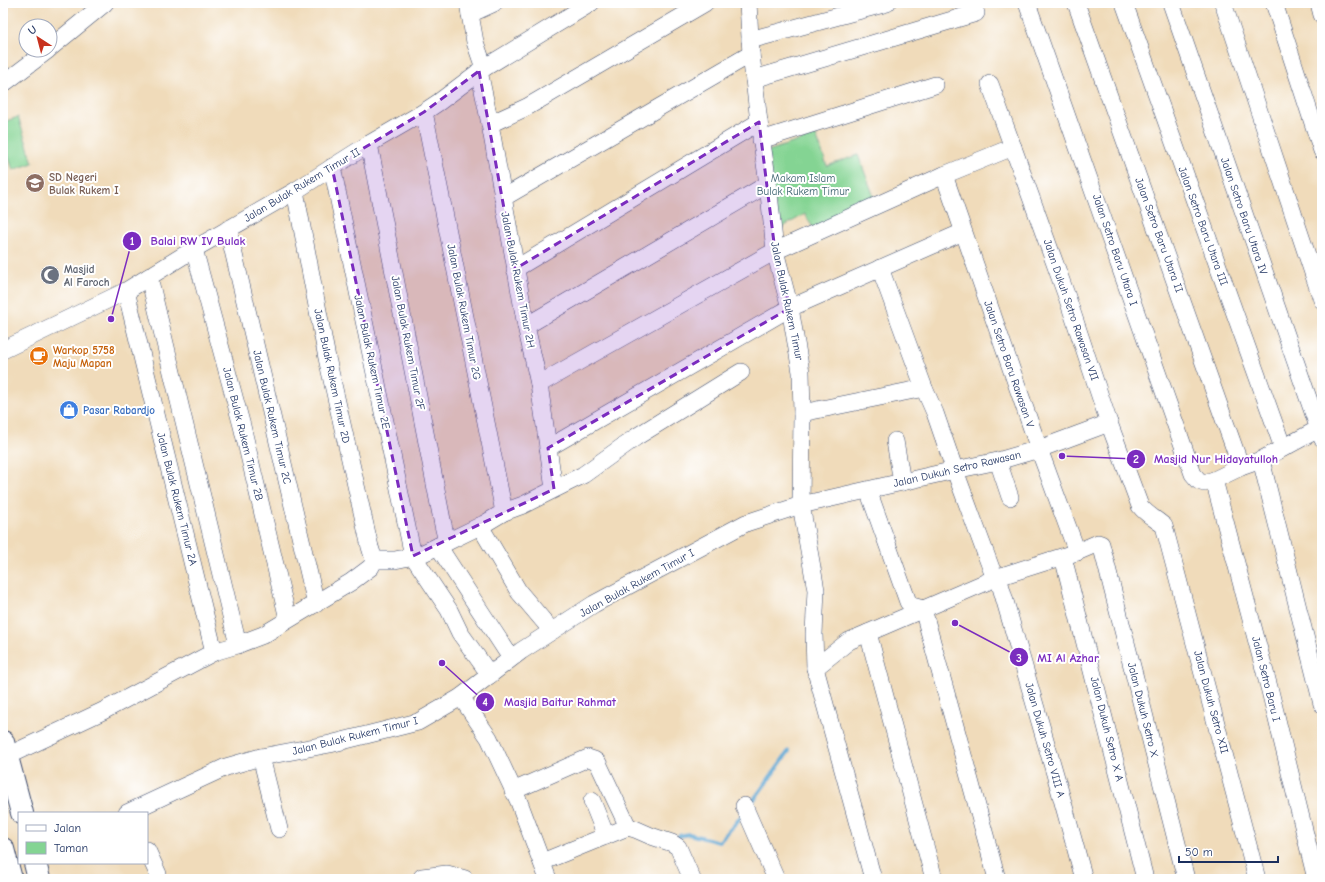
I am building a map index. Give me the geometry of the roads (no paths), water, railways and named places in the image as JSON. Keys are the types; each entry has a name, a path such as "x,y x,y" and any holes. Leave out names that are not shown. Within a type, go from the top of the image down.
{"main road":[{"path":"5,749 22,812"},
{"path":"3,849 11,879"},
{"path":"35,864 39,879"}],"street":[{"path":"58,41 105,3"},
{"path":"469,8 494,3"},
{"name":"Jalan Bulak Rukem Timur II","path":"3,350 126,291 194,249 295,191 369,144 424,112 481,70 591,3"},
{"path":"490,124 527,107 705,3"},
{"name":"Jalan Bulak Rukem Timur","path":"748,3 754,78 775,251 790,308 801,372 801,505 816,590 814,634 815,668 873,879"},
{"path":"503,198 751,47 887,3"},
{"name":"Jalan Setro Baru Utara I","path":"1027,3 1194,474 1199,481 1204,483 1214,480"},
{"name":"Jalan Setro Baru Utara II","path":"1076,3 1241,467"},
{"name":"Jalan Setro Baru Utara III","path":"1124,3 1283,448"},
{"name":"Jalan Setro Baru Utara IV","path":"1171,3 1244,217 1321,431"},
{"path":"1223,3 1322,300"},
{"path":"1274,3 1322,151"},
{"path":"1318,3 1322,15"},
{"name":"Jalan Bulak Rukem Timur 2H","path":"469,8 515,269 539,384 554,489"},
{"path":"754,78 976,13"},
{"path":"3,84 37,58"},
{"name":"Jalan Dukuh Setro Rawasan VII","path":"990,84 1067,296 1109,423 1140,506 1145,512 1158,520 1164,526"},
{"path":"761,140 935,85"},
{"name":"Jalan Bulak Rukem Timur 2G","path":"424,112 504,512"},
{"path":"515,269 759,122"},
{"name":"Jalan Bulak Rukem Timur 2F","path":"369,144 443,525 443,544"},
{"path":"539,384 775,251 944,175 1013,148"},
{"name":"Jalan Bulak Rukem Timur 2E","path":"332,168 413,556"},
{"name":"Jalan Setro Baru Rawasan V","path":"944,175 1040,449 1072,549"},
{"path":"526,326 768,184"},
{"name":"Jalan Bulak Rukem Timur 2D","path":"295,191 327,358 374,560"},
{"name":"Jalan Bulak Rukem Timur 2C","path":"228,229 316,604"},
{"path":"548,448 790,308 963,232"},
{"name":"Jalan Bulak Rukem Timur 2B","path":"194,249 242,426 288,619"},
{"name":"Jalan Dukuh Setro VIII A","path":"880,268 924,388 935,412 955,470 997,578 1060,788 1084,879"},
{"path":"149,277 238,645"},
{"name":"Jalan Bulak Rukem Timur 2A","path":"126,291 214,652"},
{"path":"5,749 103,711 214,652 238,645 262,635 316,604 366,572 371,567 374,560 395,560 419,554 443,544 480,526 504,512 523,505 583,475 636,437 741,372"},
{"path":"802,413 924,388"},
{"name":"Jalan Dukuh Setro Rawasan","path":"801,505 955,470 998,462 1040,449 1109,423"},
{"path":"1214,480 1241,467 1261,460 1283,448 1321,431"},
{"path":"895,440 902,482"},
{"path":"1261,460 1322,704"},
{"path":"998,462 1010,497"},
{"name":"Jalan Setro Baru I","path":"1214,480 1270,692 1316,879"},
{"path":"868,490 908,602 912,606 923,609"},
{"name":"Jalan Bulak Rukem Timur I","path":"130,812 226,767 261,757 330,744 418,722 461,697 511,658 594,604 746,523 801,505"},
{"path":"480,526 519,592 552,631"},
{"name":"Jalan Dukuh Setro XII","path":"1164,526 1257,879"},
{"path":"443,544 511,658"},
{"name":"Jalan Dukuh Setro X","path":"1072,549 1101,544 1186,879"},
{"path":"815,668 849,641 997,578 1072,549"},
{"name":"Jalan Dukuh Setro X A","path":"1072,549 1145,879"},
{"path":"413,556 449,610 460,633 490,675"},
{"path":"923,609 997,879"},
{"path":"868,633 934,879"},
{"path":"461,697 489,738 513,791 548,879"},
{"path":"261,757 279,829"},
{"path":"513,791 591,758 598,763 605,776 628,828"},
{"path":"592,801 606,836"},
{"path":"747,813 776,879"},
{"path":"542,862 628,828 635,829 672,843 678,847 692,879"},
{"path":"148,852 158,874"},
{"path":"422,877 447,874 465,879"}],"waterway":[{"path":"750,805 789,751"},
{"path":"676,840 679,836 689,834 719,842 742,815"}],"place":[{"name":"SD Negeri Bulak Rukem I","path":"35,183"},
{"name":"Masjid Al Faroch","path":"50,275"},
{"name":"Balai RW IV Bulak","path":"111,319"},
{"name":"Warkop 5758 Maju Mapan","path":"39,356"},
{"name":"Pasar Rabardjo","path":"69,410"},
{"name":"Masjid Nur Hidayatulloh","path":"1062,456"},
{"name":"MI Al Azhar","path":"955,623"},
{"name":"Masjid Baitur Rahmat","path":"442,663"}],"park label":[{"name":"Makam Islam Bulak Rukem Timur","path":"803,184"}]}
